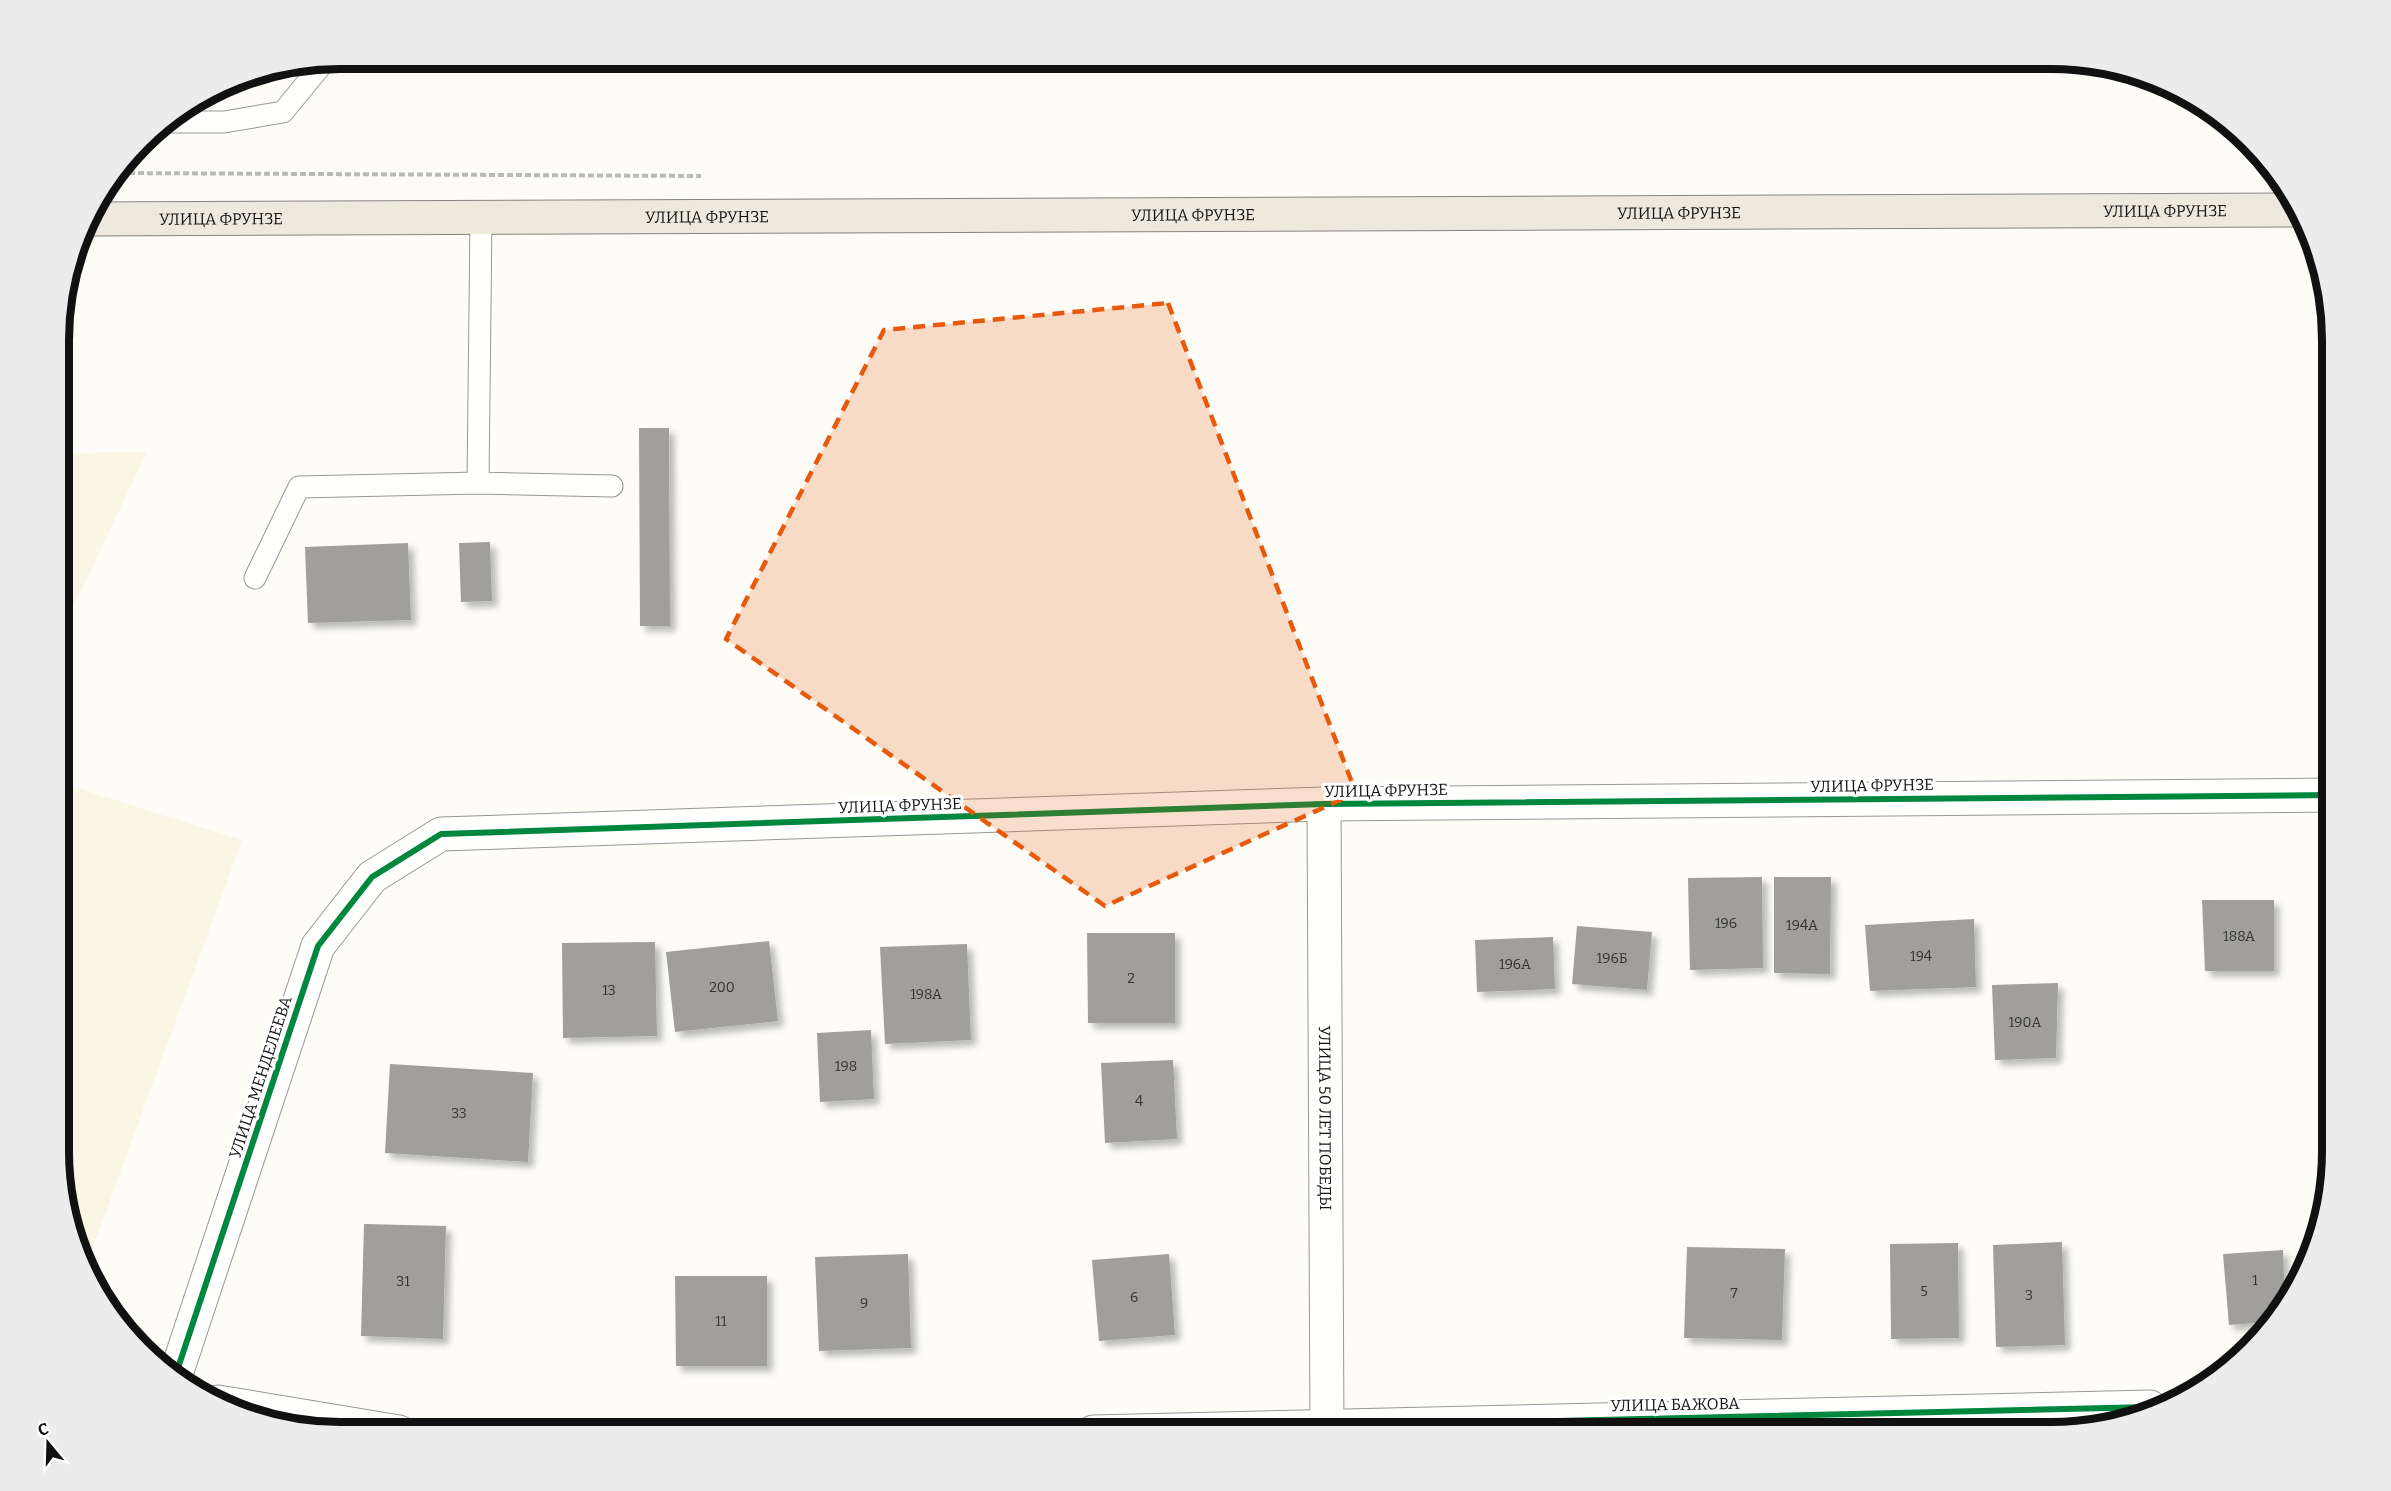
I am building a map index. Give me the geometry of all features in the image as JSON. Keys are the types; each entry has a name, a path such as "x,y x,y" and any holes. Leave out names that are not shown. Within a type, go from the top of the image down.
{"main road":[{"name":"УЛИЦА ФРУНЗЕ","path":"98,219 2289,210"}],"street":[{"name":"УЛИЦА ФРУНЗЕ","path":"441,834 1324,804 2322,795"},
{"name":"УЛИЦА 50 ЛЕТ ПОБЕДЫ","path":"1324,804 1327,1422"},
{"name":"УЛИЦА МЕНДЕЛЕЕВА","path":"178,1368 318,946 372,876 441,834"},
{"name":"УЛИЦА БАЖОВА","path":"1589,1422 2140,1407"},
{"path":"252,1408 338,1422"}],"lane":[{"path":"179,122 224,122 283,112 317,70"},
{"path":"478,483 481,217"},
{"path":"255,578 299,487 478,483 612,486"}],"highlighted area":[{"path":"1168,303 1356,793 1105,906 726,639 884,330"}],"shaded area":[{"path":"147,452 69,615 69,453"},
{"path":"69,786 242,840 90,1255 74,1204 69,1151"}],"building":[{"path":"639,428 669,428 670,626 640,626"},
{"path":"490,542 492,601 461,602 459,543"},
{"path":"408,543 411,620 308,623 305,547"},
{"path":"1762,877 1763,968 1690,970 1688,878"},
{"path":"1774,877 1831,877 1830,974 1774,973"},
{"path":"2202,900 2274,900 2274,971 2205,971"},
{"path":"1974,919 1976,987 1870,991 1865,925"},
{"path":"1577,926 1652,932 1647,990 1572,984"},
{"path":"1087,933 1175,933 1175,1023 1088,1023"},
{"path":"1553,937 1555,989 1477,992 1475,940"},
{"path":"769,941 778,1021 675,1032 666,952"},
{"path":"655,942 657,1036 563,1038 562,943"},
{"path":"967,944 971,1040 885,1044 880,947"},
{"path":"2058,983 2056,1058 1995,1060 1992,985"},
{"path":"871,1030 874,1099 820,1102 817,1033"},
{"path":"1173,1060 1177,1139 1105,1143 1101,1063"},
{"path":"390,1064 533,1073 528,1162 385,1153"},
{"path":"364,1224 446,1226 443,1339 361,1336"},
{"path":"2062,1242 2065,1345 1996,1347 1993,1245"},
{"path":"1958,1243 1959,1338 1891,1339 1890,1244"},
{"path":"1687,1247 1785,1249 1782,1340 1684,1338"},
{"path":"2283,1250 2284,1289 2261,1323 2229,1325 2223,1254"},
{"path":"908,1254 911,1348 819,1351 815,1257"},
{"path":"1169,1254 1175,1335 1099,1341 1092,1260"},
{"path":"675,1276 767,1276 767,1366 676,1366"}],"cycle path":[{"path":"178,1368 318,946 372,877 441,834 1324,804 2322,795"},
{"path":"1516,1422 2140,1407"}]}
